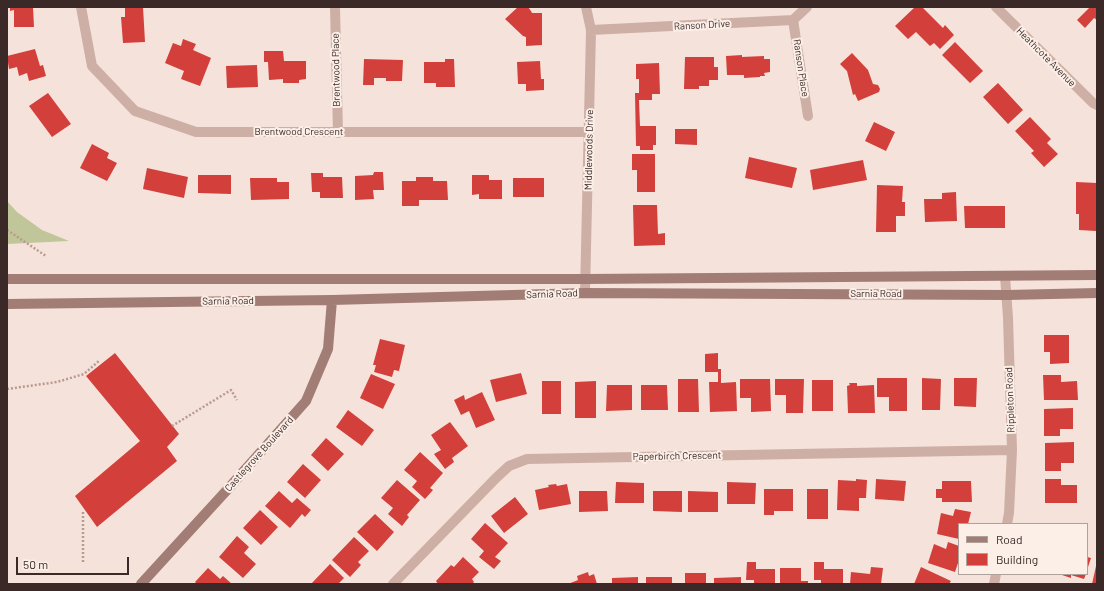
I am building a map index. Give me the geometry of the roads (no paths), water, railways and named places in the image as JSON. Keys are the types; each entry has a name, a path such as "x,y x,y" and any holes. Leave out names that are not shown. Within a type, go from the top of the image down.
{"main road":[{"name":"Sarnia Road","path":"7,279 586,279 1097,275"},
{"name":"Sarnia Road","path":"7,304 332,300 585,293 1097,293"},
{"name":"Castlegrove Boulevard","path":"141,584 306,401 328,349 332,300"}],"street":[{"name":"Brentwood Crescent","path":"81,7 92,66 135,111 196,132 589,132"},
{"name":"Brentwood Place","path":"335,7 338,133"},
{"name":"Middlewoods Drive","path":"585,293 591,30 586,7"},
{"path":"793,20 807,7"},
{"name":"Heathcote Avenue","path":"996,7 1093,103 1097,105"},
{"name":"Ranson Drive","path":"591,30 793,20"},
{"name":"Ranson Place","path":"793,20 808,116"},
{"name":"Rippleton Road","path":"1006,276 1012,450 1007,523"},
{"name":"Paperbirch Crescent","path":"394,584 496,478 509,466 527,459 1012,450"}]}
